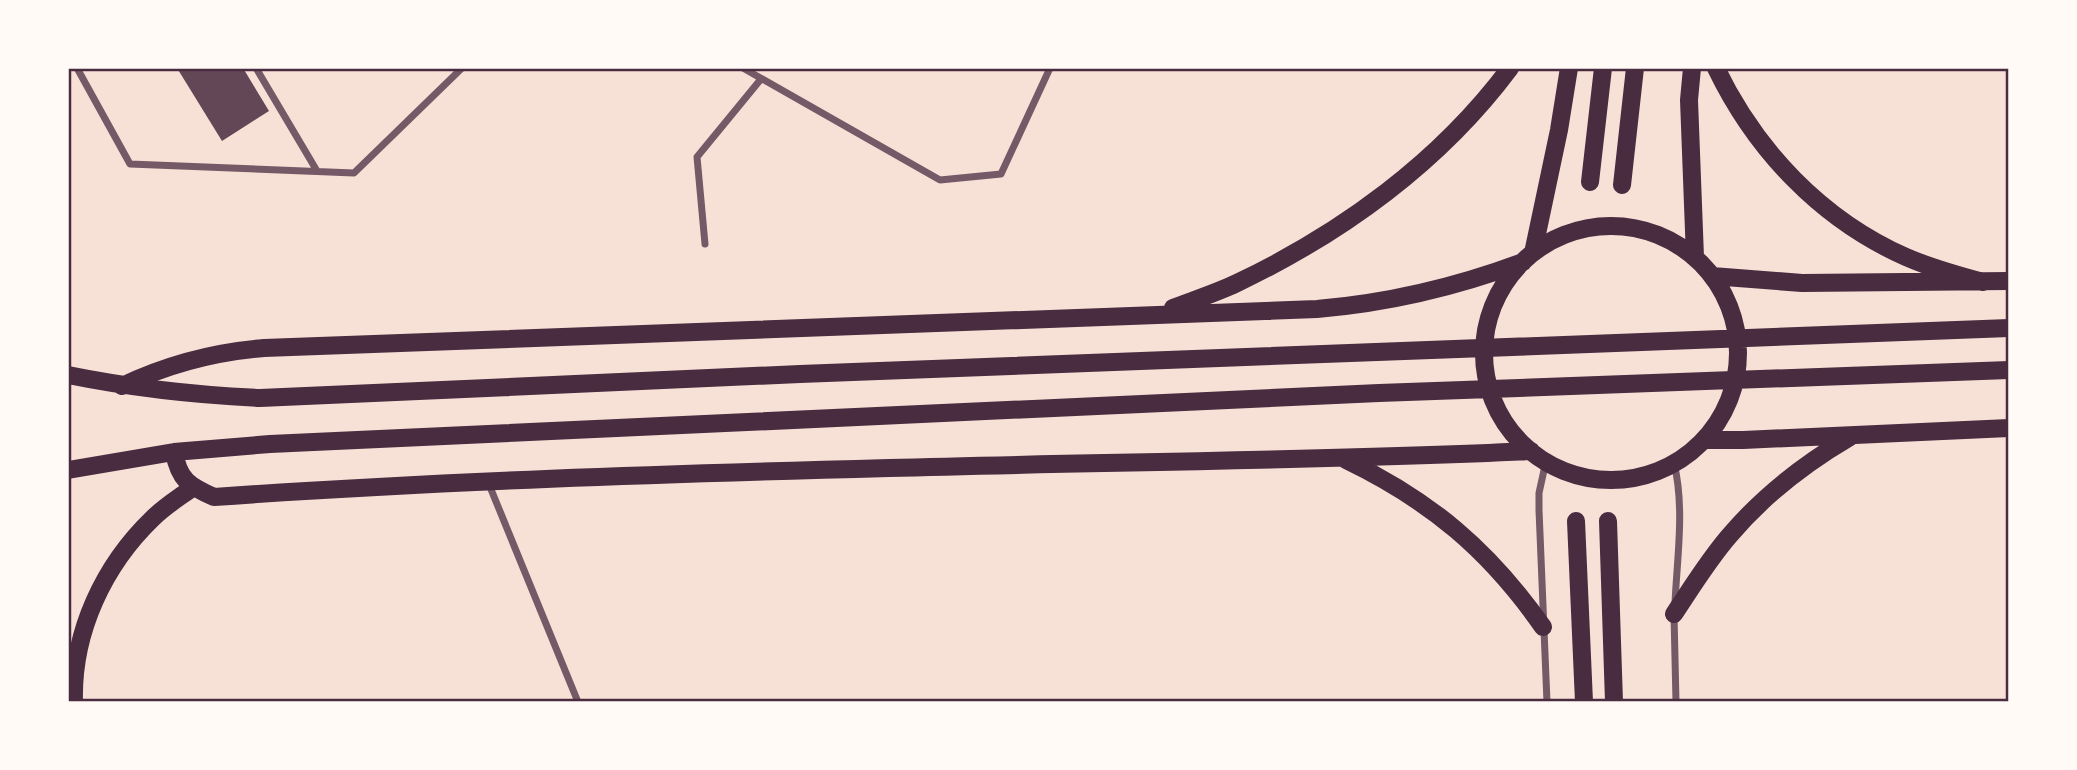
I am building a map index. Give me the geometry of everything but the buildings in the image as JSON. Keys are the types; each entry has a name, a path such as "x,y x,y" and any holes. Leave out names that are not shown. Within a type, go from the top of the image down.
{"main road":[{"path":"1157,314 1247,278 1309,246 1378,200 1441,146 1498,85 1510,68"},
{"path":"122,386 177,363 235,350 264,348 1317,309 1357,305 1396,299 1479,279 1528,258 1554,240 1577,230 1627,227 1652,233 1695,257 1726,297 1735,321 1739,346 1731,397 1720,419 1704,440 1674,463 1632,478 1609,480 1587,477 1566,471 1539,456 1513,432 1498,410 1488,385 1484,358 1486,332 1493,306 1506,282 1528,258 1559,130 1569,68"},
{"path":"1590,182 1603,68"},
{"path":"1622,185 1634,68"},
{"path":"1692,68 1690,114 1695,257"},
{"path":"1716,68 1743,117 1776,160 1804,190 1835,216 1905,257 1983,282"},
{"path":"1712,276 1802,284 2009,281"},
{"path":"68,375 122,386 260,398 800,374 2009,328"},
{"path":"68,470 173,452 284,443 1379,393 2009,370"},
{"path":"1704,440 2009,428"},
{"path":"1674,614 1729,536 1760,502 1820,454 1853,435"},
{"path":"173,452 176,466 192,488 214,497 488,482 889,468 1539,456"},
{"path":"1343,459 1410,494 1470,540 1497,567 1543,627"},
{"path":"74,702 73,682 81,636 98,591 123,551 155,516 192,488"},
{"path":"1576,521 1584,702"},
{"path":"1608,521 1614,702"}],"street":[{"path":"77,68 130,164 354,173 462,68"},
{"path":"256,68 317,171"},
{"path":"743,68 940,180 1001,174 1050,68"},
{"path":"705,244 697,157 761,79"},
{"path":"1539,456 1547,702"},
{"path":"1674,463 1679,516 1674,614 1676,702"},
{"path":"488,482 578,702"}]}
